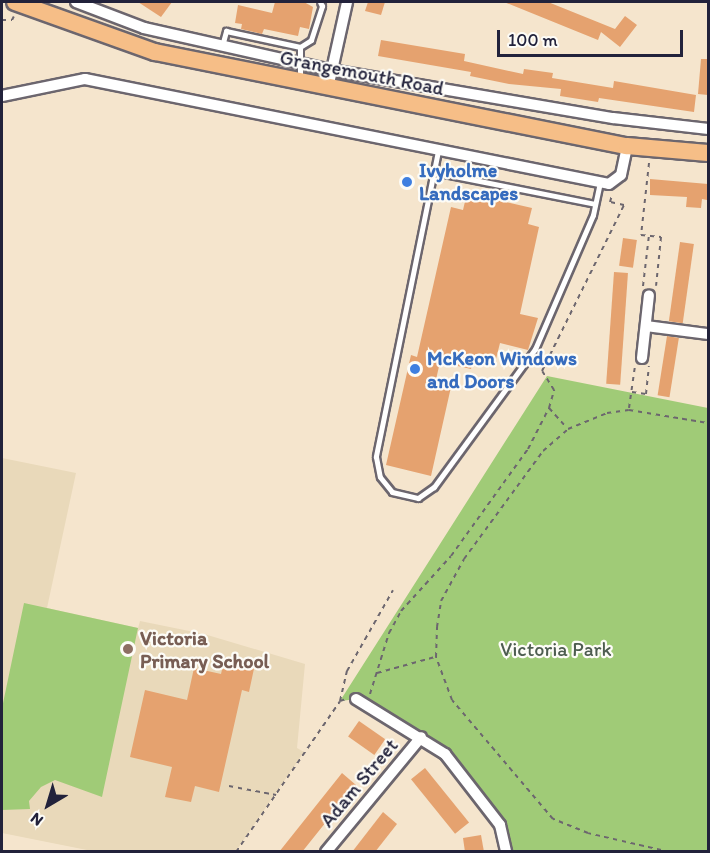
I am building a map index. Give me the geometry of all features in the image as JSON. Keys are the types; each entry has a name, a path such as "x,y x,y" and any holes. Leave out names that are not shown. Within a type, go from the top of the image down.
{"main road":[{"name":"Grangemouth Road","path":"15,2 155,52 627,146 708,153"}],"street":[{"name":"Grangemouth Road","path":"76,2 144,28 331,70 613,118 708,129"},
{"path":"328,88 347,2"},
{"path":"218,65 222,46"},
{"path":"2,96 85,79 600,182 615,180 623,168 627,146"},
{"path":"646,361 646,326 652,294"},
{"path":"646,326 708,334"},
{"path":"361,702 445,754 500,825 506,852"},
{"name":"Adam Street","path":"326,852 420,737"}],"lane":[{"path":"222,46 226,31 300,47 311,40 322,6 320,2"},
{"path":"299,82 300,47"},
{"path":"438,151 376,457 380,477 392,492 418,498 434,487 535,348 595,204 600,182"},
{"path":"434,172 595,204"}],"path":[{"path":"650,148 642,235 662,237 652,294"},
{"path":"340,701 361,702 377,673 389,633 400,611 451,556 528,449 549,408 554,390 542,371 624,205 610,202 615,180"},
{"path":"629,410 632,394 646,394 646,361"},
{"path":"549,408 568,429"},
{"path":"670,852 588,833 553,819 452,700 436,657 441,601 451,579 543,451 568,429 607,413 629,410 708,423"},
{"path":"236,852 340,701 347,671 393,590"},
{"path":"377,673 436,657"},
{"path":"229,786 276,795"}],"shaded area":[{"name":"Victoria Primary School","path":"2,458 76,473 47,608 138,628 140,621 204,634 305,664 297,748 304,752 236,851 92,851 2,833"}],"green space":[{"name":"Victoria Park","path":"547,376 708,408 708,851 506,851 500,825 445,754 357,699 340,701"},
{"path":"24,603 138,628 102,797 55,780 41,787 29,801 30,809 2,810 2,708"}],"building":[{"path":"138,2 172,2 161,17"},
{"path":"275,2 304,2 313,7 309,29 300,27 298,36 264,29 262,34 241,29 242,24 235,23 238,5 272,13"},
{"path":"368,2 385,2 381,15 365,11"},
{"path":"504,2 548,2 615,29 625,16 637,25 620,47 601,32 598,40"},
{"path":"381,40 465,54 464,61 523,74 524,69 553,73 552,78 613,88 614,81 696,95 694,112 599,98 598,102 560,96 561,89 509,84 470,76 471,72 378,56"},
{"path":"701,59 708,59 708,95 698,94"},
{"path":"650,179 708,184 707,200 702,199 701,208 686,207 687,197 650,195"},
{"path":"467,193 532,208 528,224 539,227 520,314 538,318 528,350 500,343 496,359 475,354 471,369 440,362 435,384 451,387 431,476 386,465 411,355 417,357 451,207 463,210"},
{"path":"623,238 637,240 633,268 619,266"},
{"path":"680,242 694,244 683,323 669,321"},
{"path":"614,272 628,273 620,385 606,384"},
{"path":"667,336 679,338 669,397 658,395"},
{"path":"225,657 255,664 249,692 242,690 219,792 195,786 191,802 165,797 172,767 130,757 145,690 187,700 194,668 221,674"},
{"path":"359,721 385,739 374,755 348,737"},
{"path":"425,768 469,822 455,834 411,779"},
{"path":"342,773 356,785 302,852 279,852"},
{"path":"383,812 397,824 375,852 352,852"},
{"path":"481,835 484,852 465,852 463,838"}],"place":[{"name":"Ivyholme Landscapes","path":"407,182"},
{"name":"McKeon Windows and Doors","path":"415,369"},
{"name":"Victoria Primary School","path":"128,649"}]}
